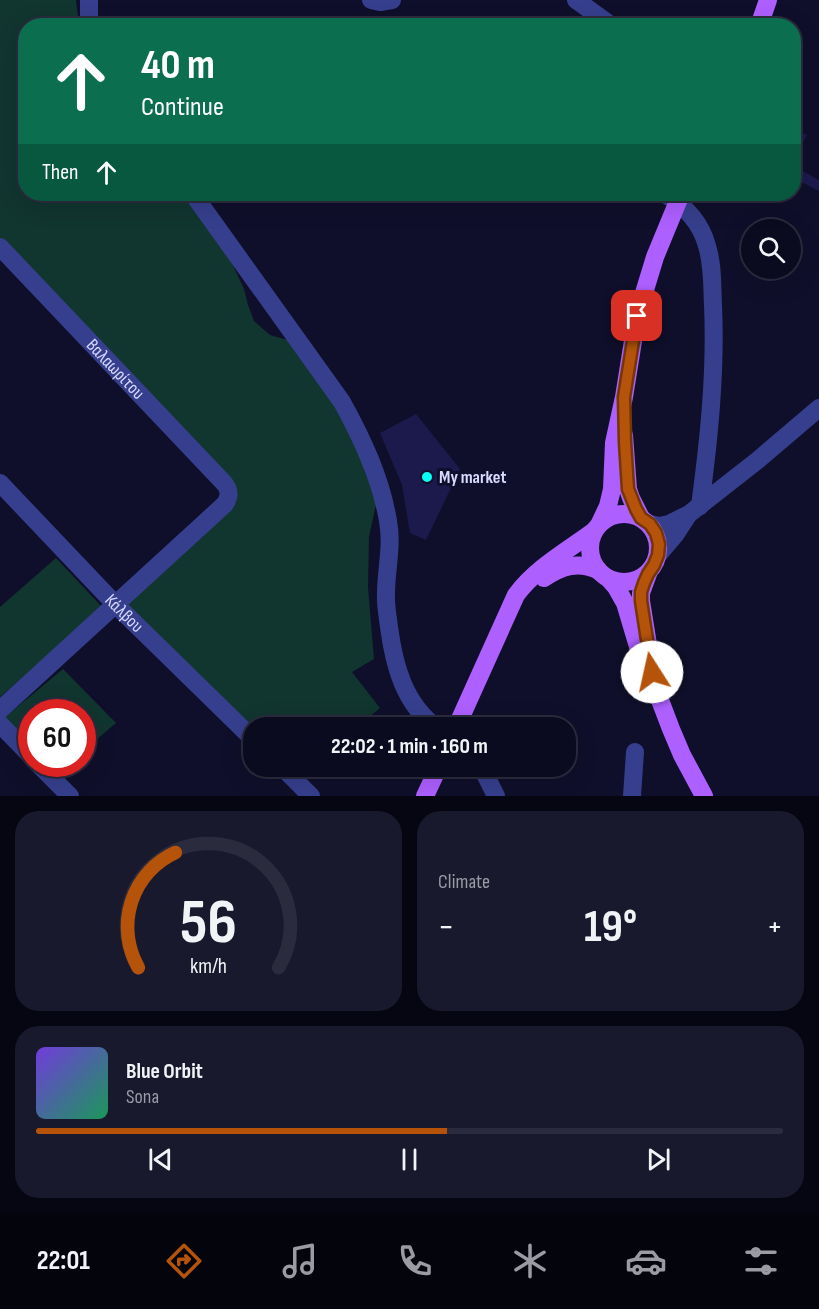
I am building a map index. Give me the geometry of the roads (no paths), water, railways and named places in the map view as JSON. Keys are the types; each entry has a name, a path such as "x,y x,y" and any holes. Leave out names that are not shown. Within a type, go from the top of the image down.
{"main road":[{"path":"762,18 768,0"},
{"path":"673,201 637,316 614,443 612,489 608,506 590,541 590,552 593,562 622,595 642,660 679,747 704,796"},
{"path":"624,397 628,489 645,521 656,533 659,544 658,555 641,592 655,687"},
{"path":"461,717 516,595 526,582 609,517 619,513 631,514 645,521"},
{"path":"508,612 532,587 546,576 562,568 585,565 619,582 629,582 648,574"},
{"path":"425,796 434,777"}],"street":[{"path":"89,0 89,18"},
{"path":"371,0 380,2 392,0"},
{"path":"576,0 601,18"},
{"path":"603,0 606,18"},
{"path":"198,201 342,402 374,468 388,523 390,555 386,599 392,648 397,671 410,699 425,717"},
{"path":"658,555 695,510 705,468 714,375 712,272 708,246 693,217 679,201"},
{"name":"Βαλαωρίτου","path":"0,247 228,488 228,499 225,504 115,604"},
{"path":"645,521 659,526 669,524 695,510 819,408"},
{"name":"Κάλβου","path":"4,494 243,729"},
{"path":"0,710 115,604"},
{"path":"0,724 18,743"},
{"path":"632,796 635,752"},
{"path":"51,777 70,796"},
{"path":"292,777 311,796"},
{"path":"486,777 496,796"}],"place":[{"name":"My market","path":"427,477"}]}
